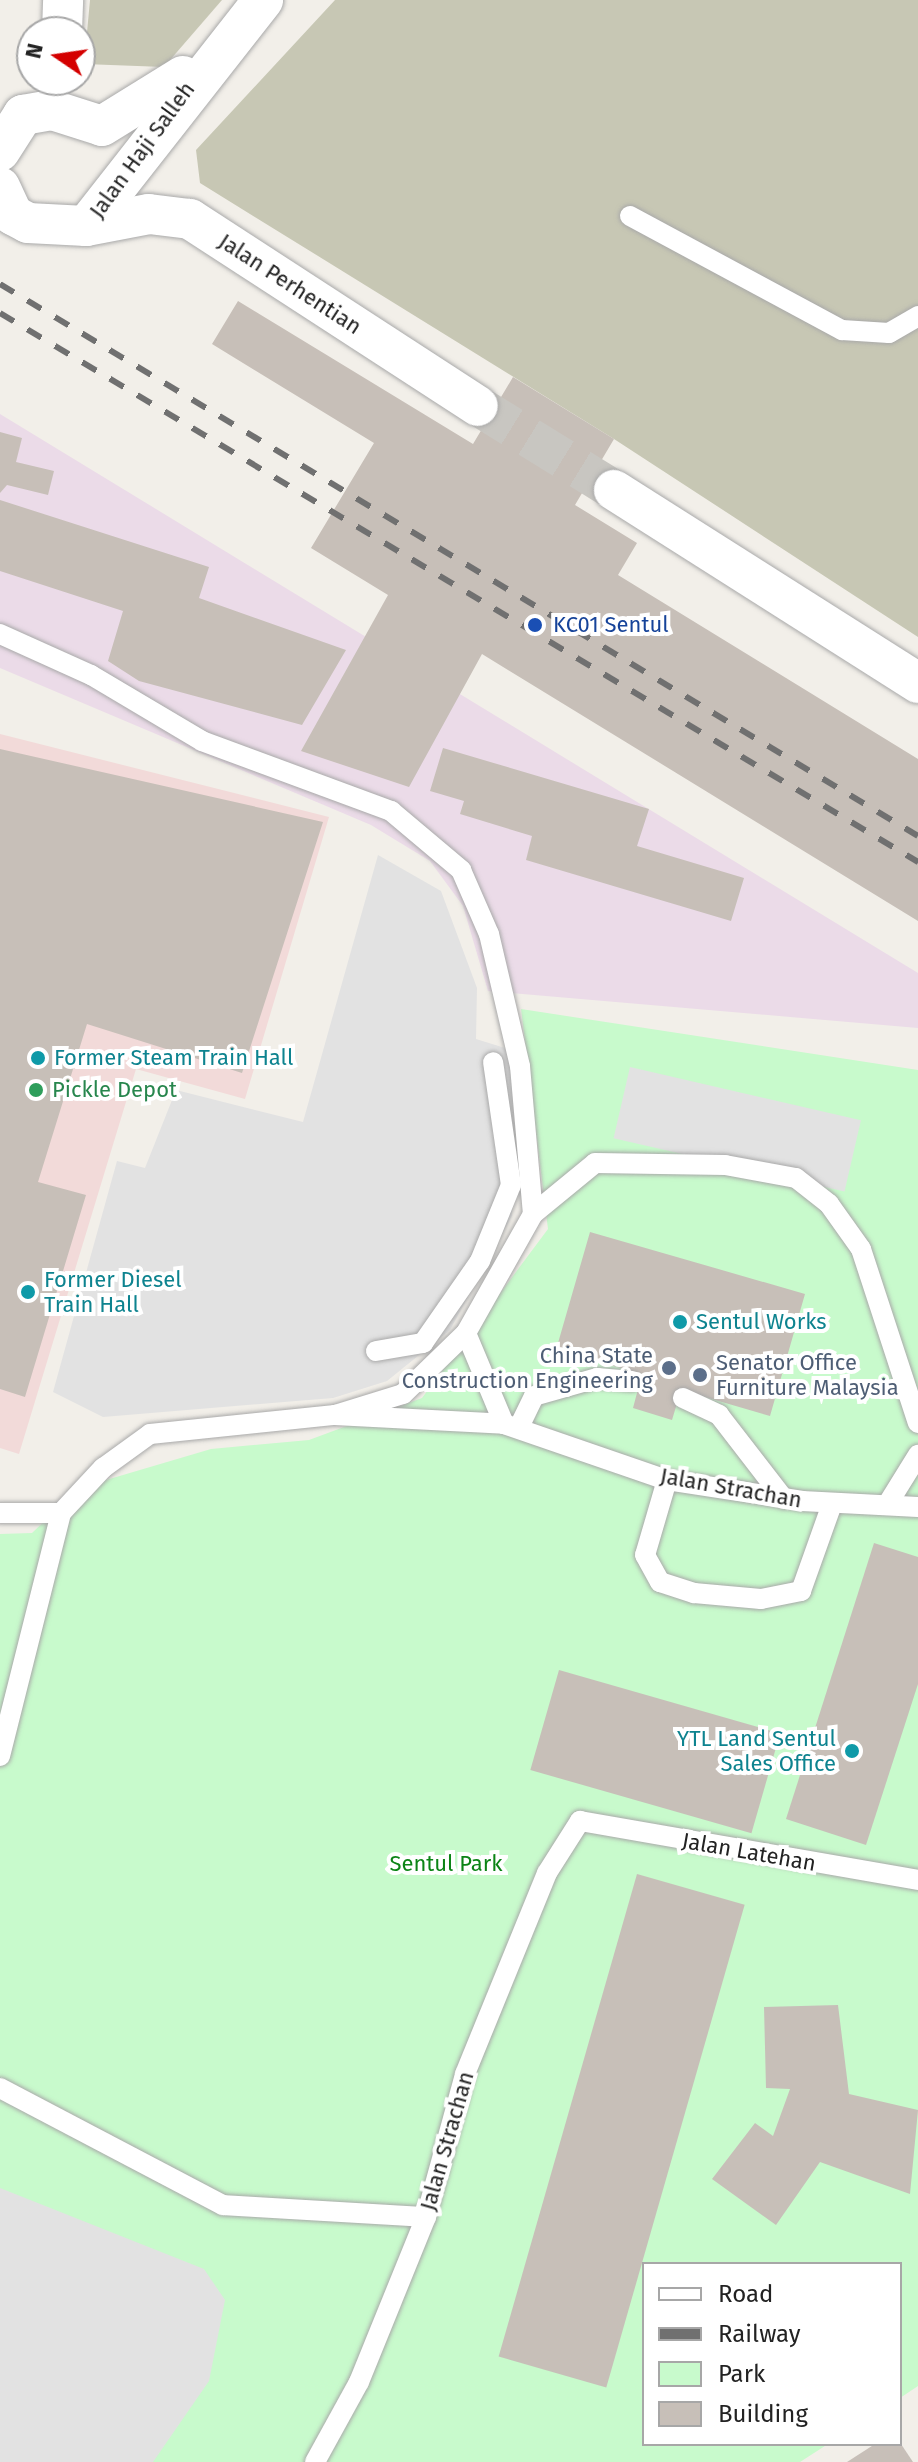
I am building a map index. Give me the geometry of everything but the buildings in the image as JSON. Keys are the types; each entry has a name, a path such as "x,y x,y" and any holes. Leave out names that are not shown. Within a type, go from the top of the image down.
{"street":[{"name":"Jalan Haji Salleh","path":"0,187 13,215 28,223 86,226 205,66 263,0"},
{"name":"Jalan Haji Salleh","path":"0,151 14,123 52,100 102,126 205,66"},
{"name":"Jalan Perhentian","path":"86,226 149,214 190,219 478,406"},
{"path":"614,490 918,683"}],"lane":[{"path":"630,216 842,330 889,333 918,316"},
{"path":"0,634 91,675 202,741 391,811 461,870 489,934 520,1066 533,1214"},
{"path":"376,1351 423,1343 485,1248 511,1185 493,1062"},
{"path":"335,1415 403,1394 466,1333 533,1214 595,1163 725,1165 796,1178 829,1204 861,1249 882,1294 918,1423"},
{"path":"466,1333 511,1425 534,1396 597,1378 632,1381"},
{"path":"683,1398 719,1415 784,1499"},
{"name":"Jalan Strachan","path":"61,1513 103,1468 150,1434 335,1415 511,1425 667,1480 784,1499 918,1507"},
{"path":"887,1505 918,1455"},
{"path":"667,1480 645,1555 660,1582 694,1593 761,1599 801,1591 832,1504"},
{"path":"0,1513 61,1513 0,1756"},
{"name":"Jalan Strachan","path":"315,2462 359,2382 426,2217 465,2074 547,1873 580,1821"},
{"name":"Jalan Latehan","path":"580,1821 918,1880"},
{"path":"0,2088 223,2205 426,2217"}],"shaded area":[{"path":"90,0 222,0 164,67 96,64 96,16 88,16"},
{"path":"335,0 918,0 918,637 614,439 200,183 196,150"},
{"path":"0,414 918,973 918,1028 488,991 463,906 430,861 371,825 0,668"},
{"path":"0,734 329,817 245,1099 136,1069 19,1454 0,1448"},
{"path":"378,855 441,891 477,988 476,1039 505,1048 516,1083 512,1216 450,1330 387,1381 333,1398 103,1417 53,1392 117,1161 145,1168 176,1090 303,1122"},
{"path":"630,1067 861,1120 845,1191 614,1138"},
{"path":"0,2188 204,2269 225,2300 209,2381 153,2462 0,2462"}],"green space":[{"name":"Sentul Park","path":"521,1009 918,1070 918,2386 902,2397 902,2262 642,2262 642,2446 825,2446 800,2462 0,2462 0,1534 32,1533 79,1488 211,1449 309,1440 422,1398 548,1229"}],"tunnel":[{"path":"478,406 614,490"}],"railway":[{"path":"0,284 918,836"},
{"path":"0,313 918,862"}],"place":[{"name":"KC01 Sentul","path":"535,625"},
{"name":"Former Steam Train Hall","path":"38,1058"},
{"name":"Pickle Depot","path":"36,1090"},
{"name":"Former Diesel Train Hall","path":"28,1292"},
{"name":"Sentul Works","path":"680,1322"},
{"name":"China State Construction Engineering","path":"669,1368"},
{"name":"Senator Office Furniture Malaysia","path":"700,1375"},
{"name":"YTL Land Sentul Sales Office","path":"852,1751"}]}
